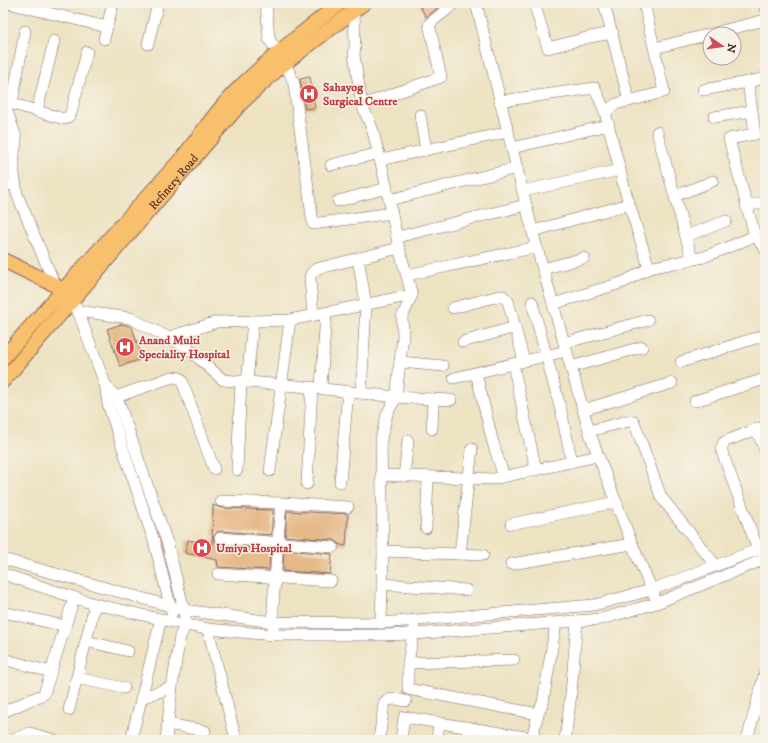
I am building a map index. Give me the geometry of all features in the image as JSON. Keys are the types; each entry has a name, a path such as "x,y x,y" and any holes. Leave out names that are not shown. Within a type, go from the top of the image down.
{"main road":[{"name":"Refinery Road","path":"3,381 75,306 228,117 252,93 282,58 340,3"},
{"name":"Refinery Road","path":"3,358 58,288 184,155 227,100 282,58 356,6"},
{"path":"3,260 58,288 75,306"}],"street":[{"path":"104,39 113,3"},
{"path":"148,44 158,3"},
{"path":"266,3 269,39 282,58 292,76 294,84 313,224 392,213"},
{"path":"362,105 442,77 429,24 455,3"},
{"path":"476,3 526,205 589,431 632,544 657,603"},
{"path":"534,3 548,48 590,37 613,33"},
{"path":"604,3 613,33 629,101"},
{"path":"605,112 616,104 664,92 644,3"},
{"path":"764,3 765,7"},
{"path":"12,4 107,27"},
{"path":"356,6 354,55 362,105 372,128 387,188 398,242 412,295 402,316 403,336 396,397 387,414 381,439 383,551 381,623"},
{"path":"655,48 765,20"},
{"path":"25,31 6,101 16,137 14,152 15,185 17,194 58,288"},
{"path":"37,111 54,41"},
{"path":"6,101 64,119 69,116 87,52"},
{"path":"703,90 765,78"},
{"path":"748,82 755,134 729,139 755,236 765,249"},
{"path":"500,102 595,88 609,125 620,170 650,268"},
{"path":"714,117 752,111"},
{"path":"420,116 426,150"},
{"path":"512,148 609,125"},
{"path":"3,126 14,152"},
{"path":"331,165 379,156 426,150 508,132"},
{"path":"657,132 692,259"},
{"path":"389,200 517,168"},
{"path":"523,191 620,170"},
{"path":"675,196 713,181"},
{"path":"3,184 15,185"},
{"path":"338,201 387,188"},
{"path":"746,206 765,202"},
{"path":"533,231 630,204"},
{"path":"313,315 310,278 312,271 358,258 398,242 526,205"},
{"path":"686,236 726,221"},
{"path":"553,304 624,282 650,268 704,257 755,236"},
{"path":"407,275 537,246"},
{"path":"358,258 366,305 361,393"},
{"path":"543,269 584,258"},
{"path":"169,338 217,322 290,320 412,295"},
{"path":"453,308 503,296 508,301 524,361"},
{"path":"532,302 561,411 572,462"},
{"path":"75,306 130,318 185,346 223,380 280,384 396,397 451,400"},
{"path":"75,306 105,384 108,404 154,541 174,622 180,636"},
{"path":"307,484 316,388 326,313"},
{"path":"270,471 280,384 290,320"},
{"path":"454,378 546,356 565,347 648,320"},
{"path":"237,470 244,382 253,321"},
{"path":"463,342 515,327"},
{"path":"681,362 765,335"},
{"path":"571,367 642,347"},
{"path":"400,362 443,366"},
{"path":"513,364 536,470"},
{"path":"476,373 493,443 504,477"},
{"path":"116,397 172,377 180,378 214,469"},
{"path":"695,401 765,379"},
{"path":"105,384 116,397 168,544 184,610 186,625 180,636 166,740"},
{"path":"583,410 672,384"},
{"path":"340,482 348,391"},
{"path":"432,429 433,399"},
{"path":"589,431 628,421 634,422 661,497 716,566"},
{"path":"3,559 171,608 273,622 381,623 594,606 651,590 761,548 721,447 724,442 761,428 765,450"},
{"path":"404,476 408,441"},
{"path":"460,554 472,449"},
{"path":"382,475 492,479 598,456"},
{"path":"426,528 428,477"},
{"path":"221,501 348,507"},
{"path":"511,524 616,502"},
{"path":"273,635 275,578 281,503"},
{"path":"220,538 332,547"},
{"path":"511,564 632,544"},
{"path":"383,551 483,555"},
{"path":"3,574 95,604 208,629 273,635 414,634 601,619 657,603 765,559"},
{"path":"218,574 331,581"},
{"path":"382,584 466,590"},
{"path":"3,712 44,694 74,598"},
{"path":"69,710 95,604"},
{"path":"529,611 529,625"},
{"path":"3,612 65,626"},
{"path":"131,740 161,619"},
{"path":"400,740 408,689 408,663 414,634 415,620"},
{"path":"564,740 572,694 577,621"},
{"path":"404,717 468,728 499,736 532,739 538,714 543,702 556,623"},
{"path":"208,629 236,740"},
{"path":"86,641 128,651"},
{"path":"3,659 51,672"},
{"path":"408,663 514,660"},
{"path":"746,740 765,672"},
{"path":"77,678 124,688"},
{"path":"141,698 172,687"},
{"path":"408,689 538,714"},
{"path":"379,740 384,704 386,701 392,699 406,701"},
{"path":"437,740 439,723"},
{"path":"168,724 204,731"},
{"path":"467,740 468,728"},
{"path":"12,740 36,734 54,740"}],"building":[{"path":"418,3 444,3 426,17"},
{"path":"310,77 315,108 305,109 300,79"},
{"path":"122,324 132,327 142,359 120,366 107,329"},
{"path":"213,505 221,508 273,510 271,535 221,531 217,532 213,537 214,541 219,545 270,549 269,570 218,567 217,560 185,553 188,540 212,545"},
{"path":"287,511 348,514 346,546 340,545 334,540 285,536"},
{"path":"284,550 332,554 330,574 283,571"}],"place":[{"name":"Sahayog Surgical Centre","path":"309,94"},
{"name":"Anand Multi Speciality Hospital","path":"125,347"},
{"name":"Umiya Hospital","path":"202,548"}]}
